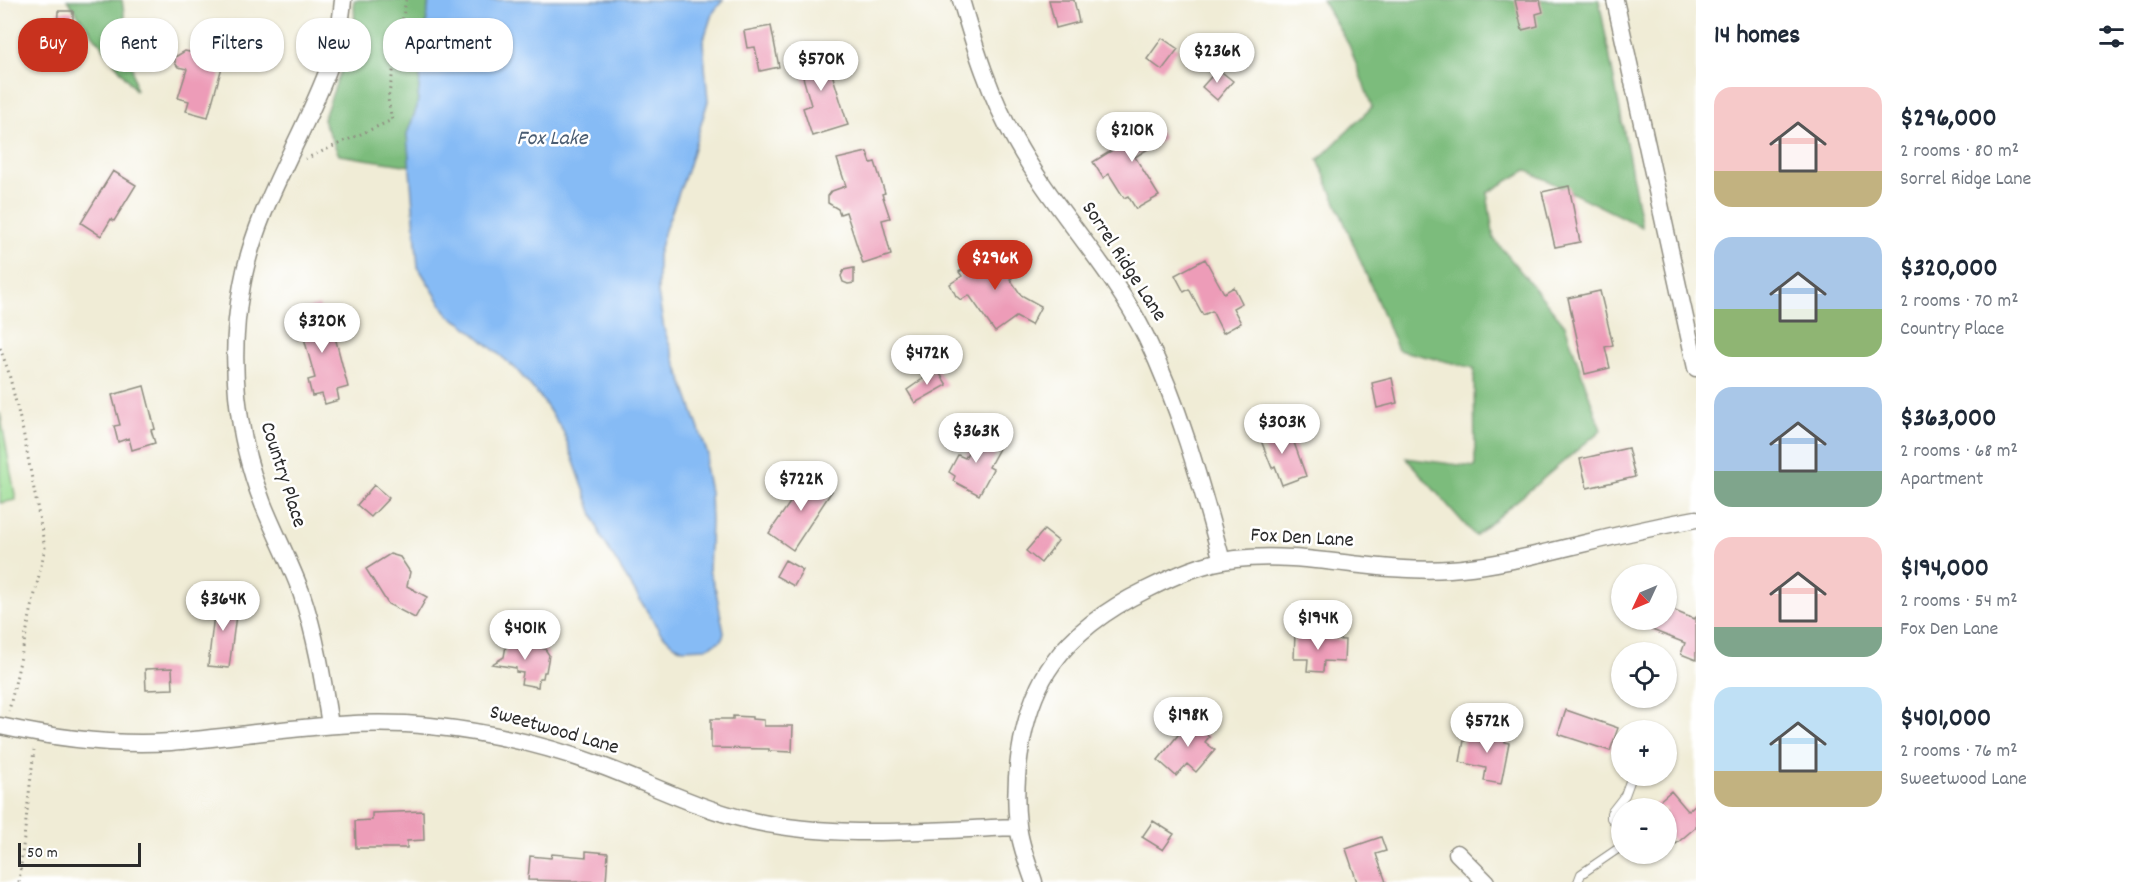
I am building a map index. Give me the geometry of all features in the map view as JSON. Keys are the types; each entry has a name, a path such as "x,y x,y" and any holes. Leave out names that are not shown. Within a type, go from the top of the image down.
{"street":[{"name":"Country Place","path":"330,725 322,671 309,618 254,478 237,401 235,362 236,323 251,247 268,198 332,60 343,0"},
{"name":"Sorrel Ridge Lane","path":"961,0 978,55 1015,140 1109,276 1146,337 1175,404 1188,442 1222,561"},
{"path":"1615,0 1696,368"},
{"name":"Fox Den Lane","path":"1035,882 1023,852 1016,801 1020,751 1037,691 1052,664 1065,648 1090,626 1126,600 1193,568 1222,561 1266,556 1421,570 1451,569 1505,561 1696,519"},
{"name":"Sweetwood Lane","path":"3,727 125,743 169,742 357,723 427,726 510,737 602,766 695,804 749,820 865,832 1018,827"},
{"path":"1457,853 1486,882"}],"lane":[{"path":"1578,882 1581,874 1611,854"}],"path":[{"path":"282,169 392,120 388,99 406,0"},
{"path":"0,348 8,370 23,431 45,548 3,727"},
{"path":"19,882 37,733"}],"green space":[{"path":"67,0 122,0 125,18 100,18 100,44 88,28 88,18 81,18"},
{"path":"354,0 429,0 427,18 383,18 383,72 421,72 417,107 407,134 411,166 339,155 323,120 340,72 371,72 371,18 355,18"},
{"path":"1322,0 1599,0 1642,227 1526,170 1487,193 1494,239 1565,325 1601,430 1475,536 1406,458 1475,467 1474,368 1398,350 1318,160 1372,107 1349,45"},
{"path":"122,72 133,72 136,91"},
{"path":"0,413 16,500 0,503"}],"water":[{"name":"Fox Lake","path":"429,0 723,0 712,14 703,42 708,101 658,255 658,293 664,329 708,455 705,466 710,492 709,571 716,591 724,633 722,640 706,648 683,649 674,645 660,632 601,537 563,431 541,398 515,368 463,324 448,315 418,267 407,134 417,107 421,72 513,72 513,18 427,18"}],"building":[{"path":"1049,0 1074,0 1079,22 1056,28"},
{"path":"1515,0 1540,0 1543,12 1536,14 1538,26 1522,30"},
{"path":"58,11 73,11 73,18 58,18"},
{"path":"771,26 779,67 760,71 755,47 747,48 744,31"},
{"path":"1162,38 1178,49 1162,70 1147,59"},
{"path":"823,45 848,125 812,136 803,108 811,105 796,53"},
{"path":"185,51 190,52 190,72 221,72 208,117 186,111 189,101 178,98 187,69 178,67 178,55"},
{"path":"1218,69 1233,81 1217,100 1202,87"},
{"path":"1150,116 1164,139 1135,157 1159,196 1136,209 1128,196 1124,198 1109,174 1103,178 1093,162 1124,143 1118,134"},
{"path":"867,152 871,163 875,162 885,193 882,194 890,218 882,220 891,255 863,264 846,212 840,214 838,209 828,203 828,196 832,191 846,186 837,159"},
{"path":"113,171 136,185 114,221 111,219 101,236 81,223"},
{"path":"1569,186 1580,242 1555,247 1542,192"},
{"path":"1003,248 1013,264 1006,269 1012,278 1010,279 1021,295 1041,306 1031,325 1016,317 995,332 969,295 961,300 956,296 950,284 962,276 959,272 990,251 993,255"},
{"path":"1205,259 1224,293 1234,287 1242,303 1233,308 1241,323 1223,333 1212,311 1203,315 1189,289 1184,292 1175,275"},
{"path":"854,268 854,283 843,282 841,276 844,270"},
{"path":"1600,291 1613,345 1605,347 1610,368 1585,374 1568,298"},
{"path":"319,305 322,316 329,314 348,387 337,390 339,400 325,404 322,394 312,396 308,380 315,378 304,338 298,339 294,323 301,321 299,311"},
{"path":"937,369 947,385 915,403 907,390"},
{"path":"1392,378 1397,403 1377,408 1372,383"},
{"path":"144,386 155,429 151,430 155,443 132,450 129,438 118,442 114,426 120,425 112,395"},
{"path":"1281,425 1286,439 1292,437 1306,476 1282,485 1275,466 1272,468 1258,433"},
{"path":"982,432 1002,443 989,467 993,469 979,495 953,481 955,476 949,472 958,455 965,458 972,445 975,446"},
{"path":"1628,448 1635,477 1587,488 1580,459"},
{"path":"809,475 832,491 793,550 769,533"},
{"path":"374,485 389,498 371,517 357,505"},
{"path":"1044,530 1058,541 1041,563 1026,551"},
{"path":"390,554 400,557 410,572 407,586 427,597 415,618 388,604 366,569"},
{"path":"785,560 803,570 794,586 776,576"},
{"path":"216,597 238,600 229,668 208,666"},
{"path":"1677,612 1694,619 1696,617 1696,660 1681,654 1685,643 1652,630 1677,630"},
{"path":"1295,633 1345,640 1344,662 1324,661 1323,672 1307,671 1308,659 1294,659"},
{"path":"511,636 518,638 523,644 545,649 549,655 546,672 543,678 539,678 538,687 521,684 523,673 516,672 516,668 492,664 504,657 507,640"},
{"path":"172,668 173,689 146,690 145,669"},
{"path":"1566,710 1611,726 1611,748 1610,751 1558,734"},
{"path":"1194,715 1208,727 1203,732 1209,737 1205,742 1215,750 1196,772 1187,764 1176,776 1158,760"},
{"path":"733,716 764,720 764,726 793,726 792,752 769,751 769,749 711,748 711,719 733,719"},
{"path":"1477,731 1506,734 1505,742 1509,743 1501,784 1484,781 1486,768 1460,762 1465,735 1476,737"},
{"path":"1671,791 1677,798 1663,798"},
{"path":"1677,798 1688,811 1696,804 1696,827 1677,843"},
{"path":"423,811 424,840 407,841 407,848 356,848 355,821 372,820 372,813"},
{"path":"1153,821 1174,834 1163,850 1142,837"},
{"path":"1381,837 1386,851 1376,854 1386,882 1357,882 1346,849"},
{"path":"586,851 608,853 606,882 528,880 530,856 551,858 552,854 586,857"}]}
